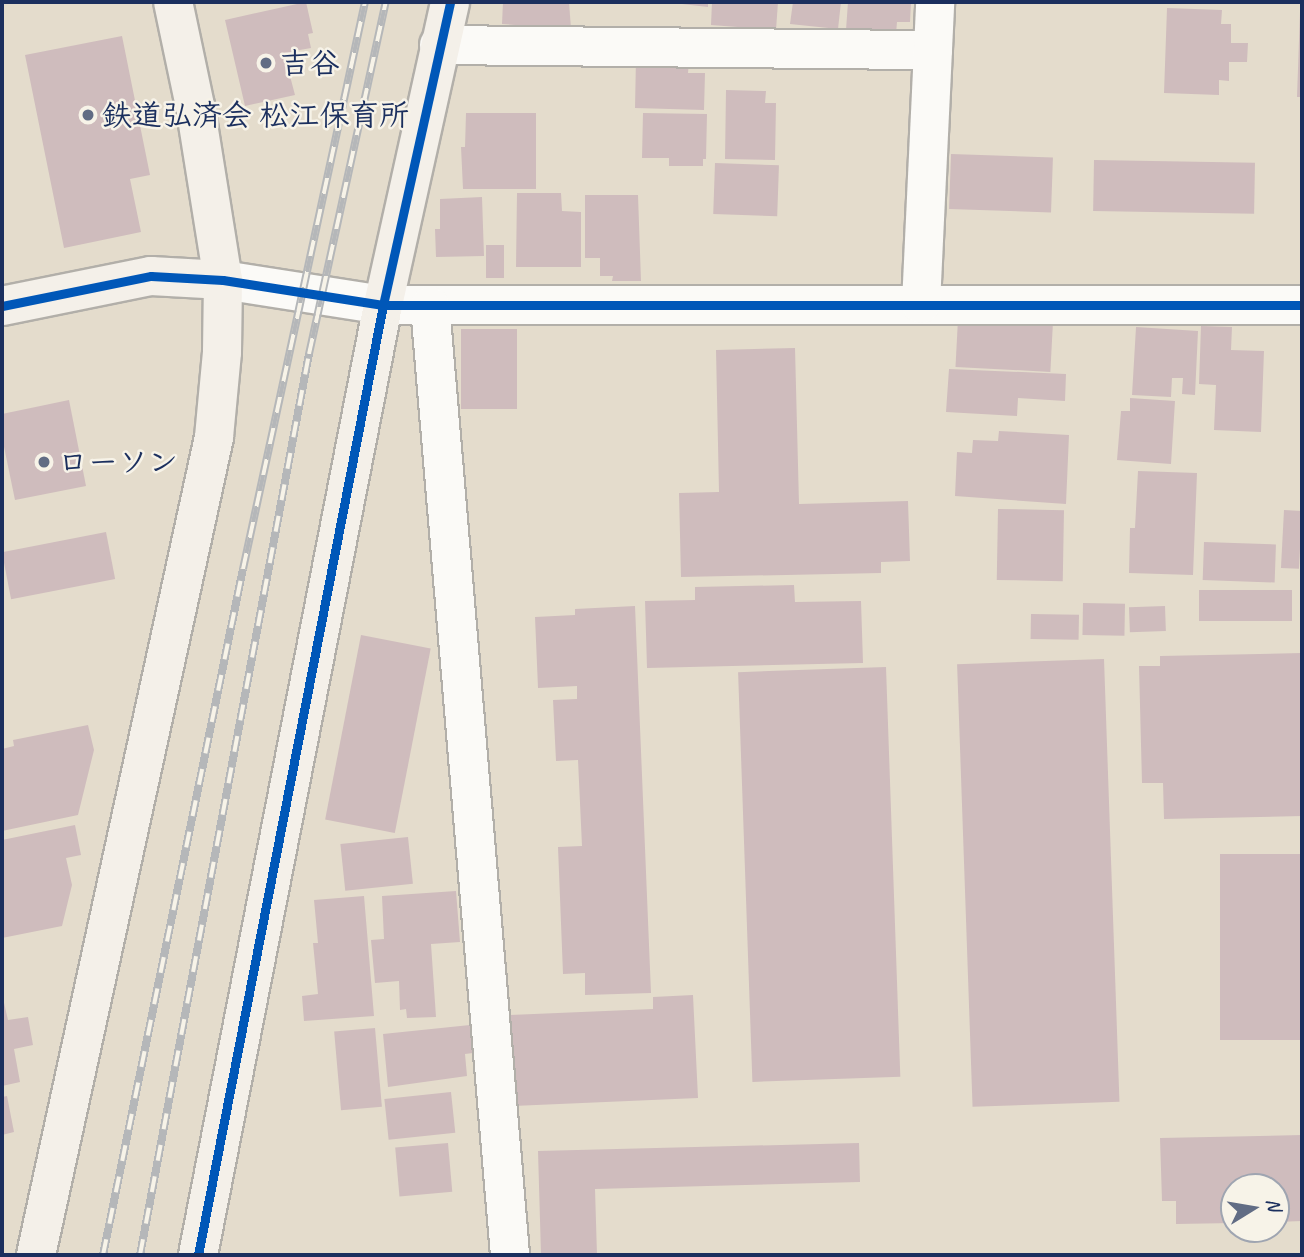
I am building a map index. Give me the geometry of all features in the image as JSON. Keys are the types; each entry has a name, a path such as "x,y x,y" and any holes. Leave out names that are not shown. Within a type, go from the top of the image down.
{"street":[{"path":"36,1255 214,438 222,352 223,281 195,106 173,2"},
{"path":"198,1255 383,305 450,2"},
{"path":"921,304 935,2"},
{"path":"439,45 933,50"},
{"path":"2,306 151,276 223,281 383,305 1302,305"},
{"path":"430,306 510,1255"}],"building":[{"name":"吉谷","path":"306,2 313,33 308,34 311,48 294,51 299,75 290,76 295,95 245,106 225,20"},
{"path":"503,2 569,2 571,29 502,24"},
{"path":"665,2 708,2 708,7"},
{"path":"712,2 778,2 776,30 711,25"},
{"path":"793,2 841,2 838,29 790,24"},
{"path":"848,2 911,2 910,22 897,22 896,34 846,30"},
{"path":"1167,8 1222,10 1221,24 1231,24 1231,43 1248,43 1247,62 1229,62 1229,81 1219,80 1219,95 1164,93"},
{"path":"1300,12 1302,97 1297,97"},
{"name":"鉄道弘済会 松江保育所","path":"122,36 150,175 130,179 141,232 64,248 25,55"},
{"path":"636,58 689,60 688,73 705,73 704,110 635,108"},
{"path":"726,90 766,91 765,103 776,103 775,160 725,159"},
{"path":"466,113 536,113 536,189 463,189 461,147 465,147"},
{"path":"643,113 707,114 706,159 703,159 703,166 669,166 669,158 642,158"},
{"path":"951,154 1053,158 1051,213 949,209"},
{"path":"1094,160 1255,163 1254,214 1093,211"},
{"path":"715,163 779,165 777,216 713,214"},
{"path":"517,193 561,193 562,211 581,212 581,267 516,267"},
{"path":"585,195 638,195 641,281 612,281 613,276 600,276 600,258 585,258"},
{"path":"482,197 484,256 436,257 435,229 440,229 440,199"},
{"path":"486,245 504,245 504,278 486,278"},
{"path":"958,319 1053,324 1050,372 955,367"},
{"path":"1201,326 1232,327 1231,350 1264,351 1261,432 1214,430 1216,385 1199,384"},
{"path":"1136,327 1198,331 1195,395 1182,394 1183,378 1172,378 1171,397 1132,395"},
{"path":"461,329 517,329 517,409 461,409"},
{"path":"795,348 799,504 908,501 910,561 881,562 881,573 681,577 679,493 719,492 716,350"},
{"path":"949,369 1066,374 1065,401 1018,398 1017,416 946,412"},
{"path":"1130,398 1175,401 1171,464 1117,460 1121,411 1130,411"},
{"name":"ローソン","path":"69,400 86,486 15,500 2,437 2,414"},
{"path":"999,431 1069,435 1066,504 955,496 957,452 972,453 973,440 998,441"},
{"path":"1138,471 1197,473 1193,575 1129,573 1130,528 1135,528"},
{"path":"998,509 1064,510 1063,581 997,580"},
{"path":"1284,510 1302,511 1299,569 1281,568"},
{"path":"106,532 115,579 11,599 2,552"},
{"path":"1204,542 1276,545 1275,582 1203,580"},
{"path":"794,585 795,602 861,601 863,663 647,668 645,601 695,600 695,587"},
{"path":"1199,590 1292,590 1292,621 1199,621"},
{"path":"1083,603 1125,604 1124,636 1082,635"},
{"path":"635,606 651,993 585,995 585,973 563,974 558,847 582,846 578,760 556,761 553,700 577,699 577,686 538,688 535,617 575,615 575,609"},
{"path":"1165,606 1166,631 1130,632 1129,607"},
{"path":"1031,614 1079,615 1079,640 1031,639"},
{"path":"361,635 431,649 395,833 325,820"},
{"path":"1302,653 1302,816 1164,819 1163,783 1142,783 1139,666 1160,666 1160,656"},
{"path":"1104,659 1119,1102 973,1107 957,664"},
{"path":"886,667 900,1077 752,1082 738,672"},
{"path":"88,725 94,750 78,815 2,831 2,749 14,746 13,740"},
{"path":"75,825 81,855 66,858 72,885 62,926 2,938 2,840"},
{"path":"408,837 413,884 345,891 340,844"},
{"path":"1220,854 1302,854 1302,1040 1220,1040"},
{"path":"456,891 460,942 431,944 436,1017 407,1018 406,1009 400,1010 399,981 375,983 371,940 384,939 382,896"},
{"path":"364,896 374,1016 304,1021 302,996 318,994 313,943 318,943 314,900"},
{"path":"2,994 8,1020 28,1017 33,1045 14,1049 20,1082 2,1086"},
{"path":"693,995 698,1098 513,1106 510,1015 653,1009 653,997"},
{"path":"470,1025 473,1053 465,1054 467,1076 388,1087 383,1034"},
{"path":"375,1028 382,1107 341,1110 334,1032"},
{"path":"451,1092 455,1133 389,1140 384,1099"},
{"path":"7,1096 14,1132 2,1135 2,1097"},
{"path":"1302,1135 1302,1221 1290,1221 1290,1173 1220,1173 1220,1223 1176,1224 1176,1201 1162,1201 1160,1138"},
{"path":"448,1143 452,1192 399,1196 395,1148"},
{"path":"859,1143 860,1182 595,1189 597,1255 541,1255 538,1151"}],"railway":[{"path":"103,1255 243,569 365,2"},
{"path":"140,1255 309,354 386,2"}],"cycle path":[{"path":"198,1255 383,305 450,2"},
{"path":"2,306 151,276 223,280 383,305 1302,305"}],"place":[{"name":"吉谷","path":"266,63"},
{"name":"鉄道弘済会 松江保育所","path":"88,115"},
{"name":"ローソン","path":"44,462"}]}
